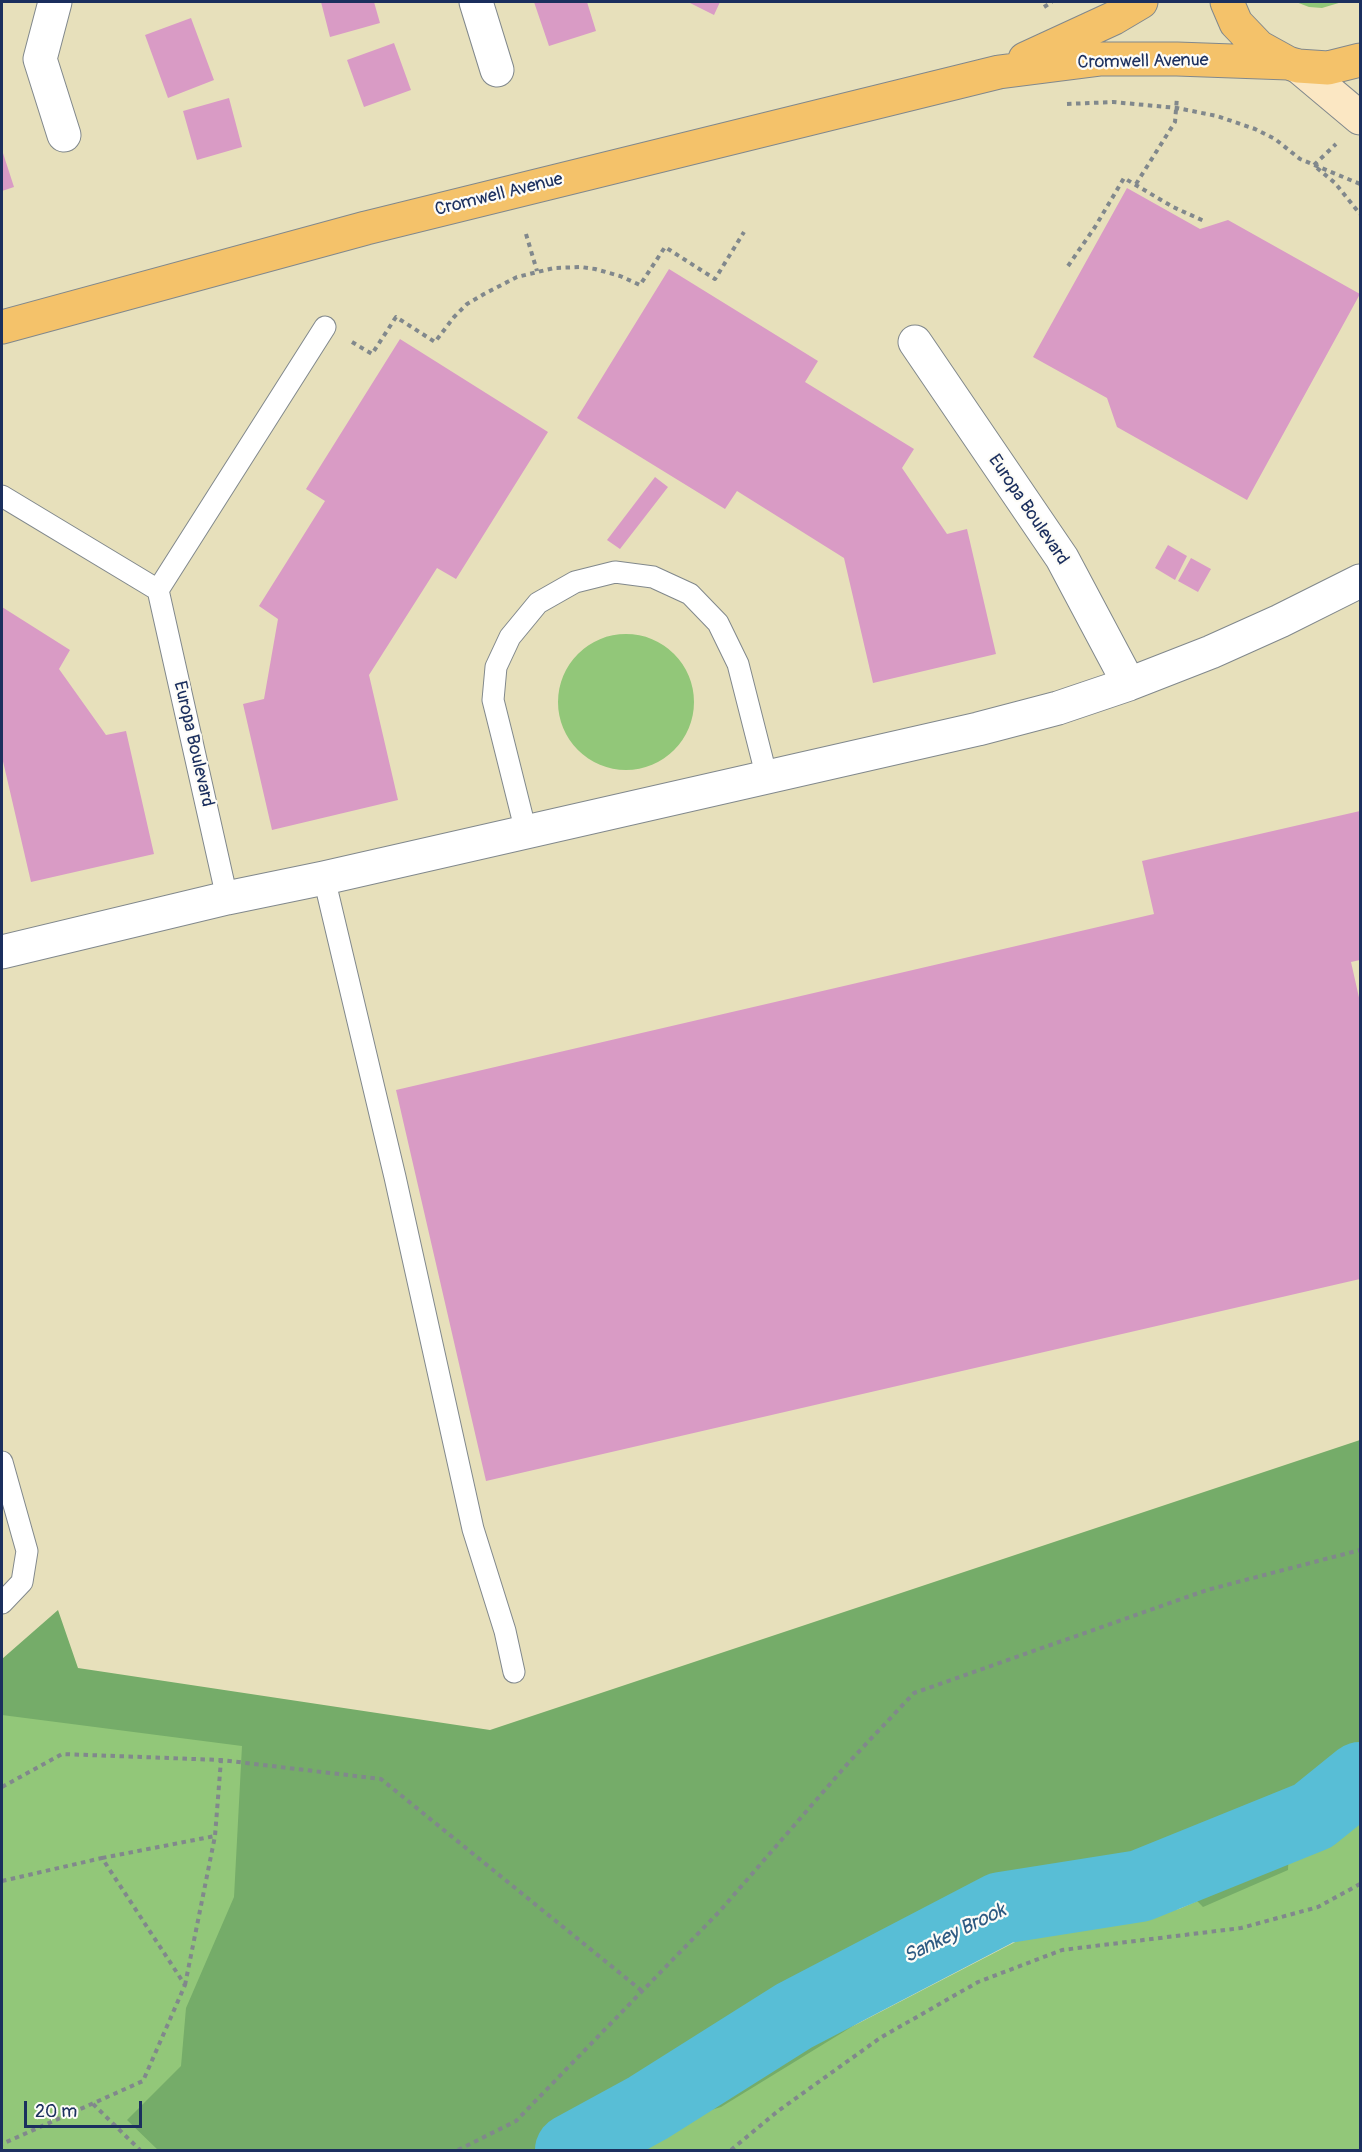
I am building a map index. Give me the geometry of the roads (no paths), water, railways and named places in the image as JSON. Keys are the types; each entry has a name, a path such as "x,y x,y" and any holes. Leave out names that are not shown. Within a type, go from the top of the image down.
{"main road":[{"name":"Cromwell Avenue","path":"999,72 1114,18 1141,2"},
{"path":"1227,2 1236,23 1259,47 1293,64"},
{"name":"Cromwell Avenue","path":"2,327 366,228 999,72 1101,59 1177,59 1293,64 1328,68 1360,60"}],"street":[{"path":"55,2 40,59 64,135"},
{"path":"476,2 497,70"},
{"path":"1293,64 1360,118"},
{"name":"Europa Boulevard","path":"915,342 1062,558 1129,684"},
{"path":"2,951 227,898 767,778 1058,708 1129,684 1211,652 1360,581"}],"lane":[{"path":"2,496 158,590 325,327"},
{"path":"526,832 493,700 496,666 510,636 538,603 575,582 615,572 653,577 690,594 718,623 738,664 767,778"},
{"name":"Europa Boulevard","path":"158,590 227,898"},
{"path":"324,878 395,1177 468,1510 505,1631 514,1672"},
{"path":"2,1462 27,1551 22,1582 2,1603"}],"waterway":[{"name":"Sankey Brook","path":"571,2150 648,2108 794,2016 1001,1908 1140,1886 1313,1816 1360,1778"}]}
